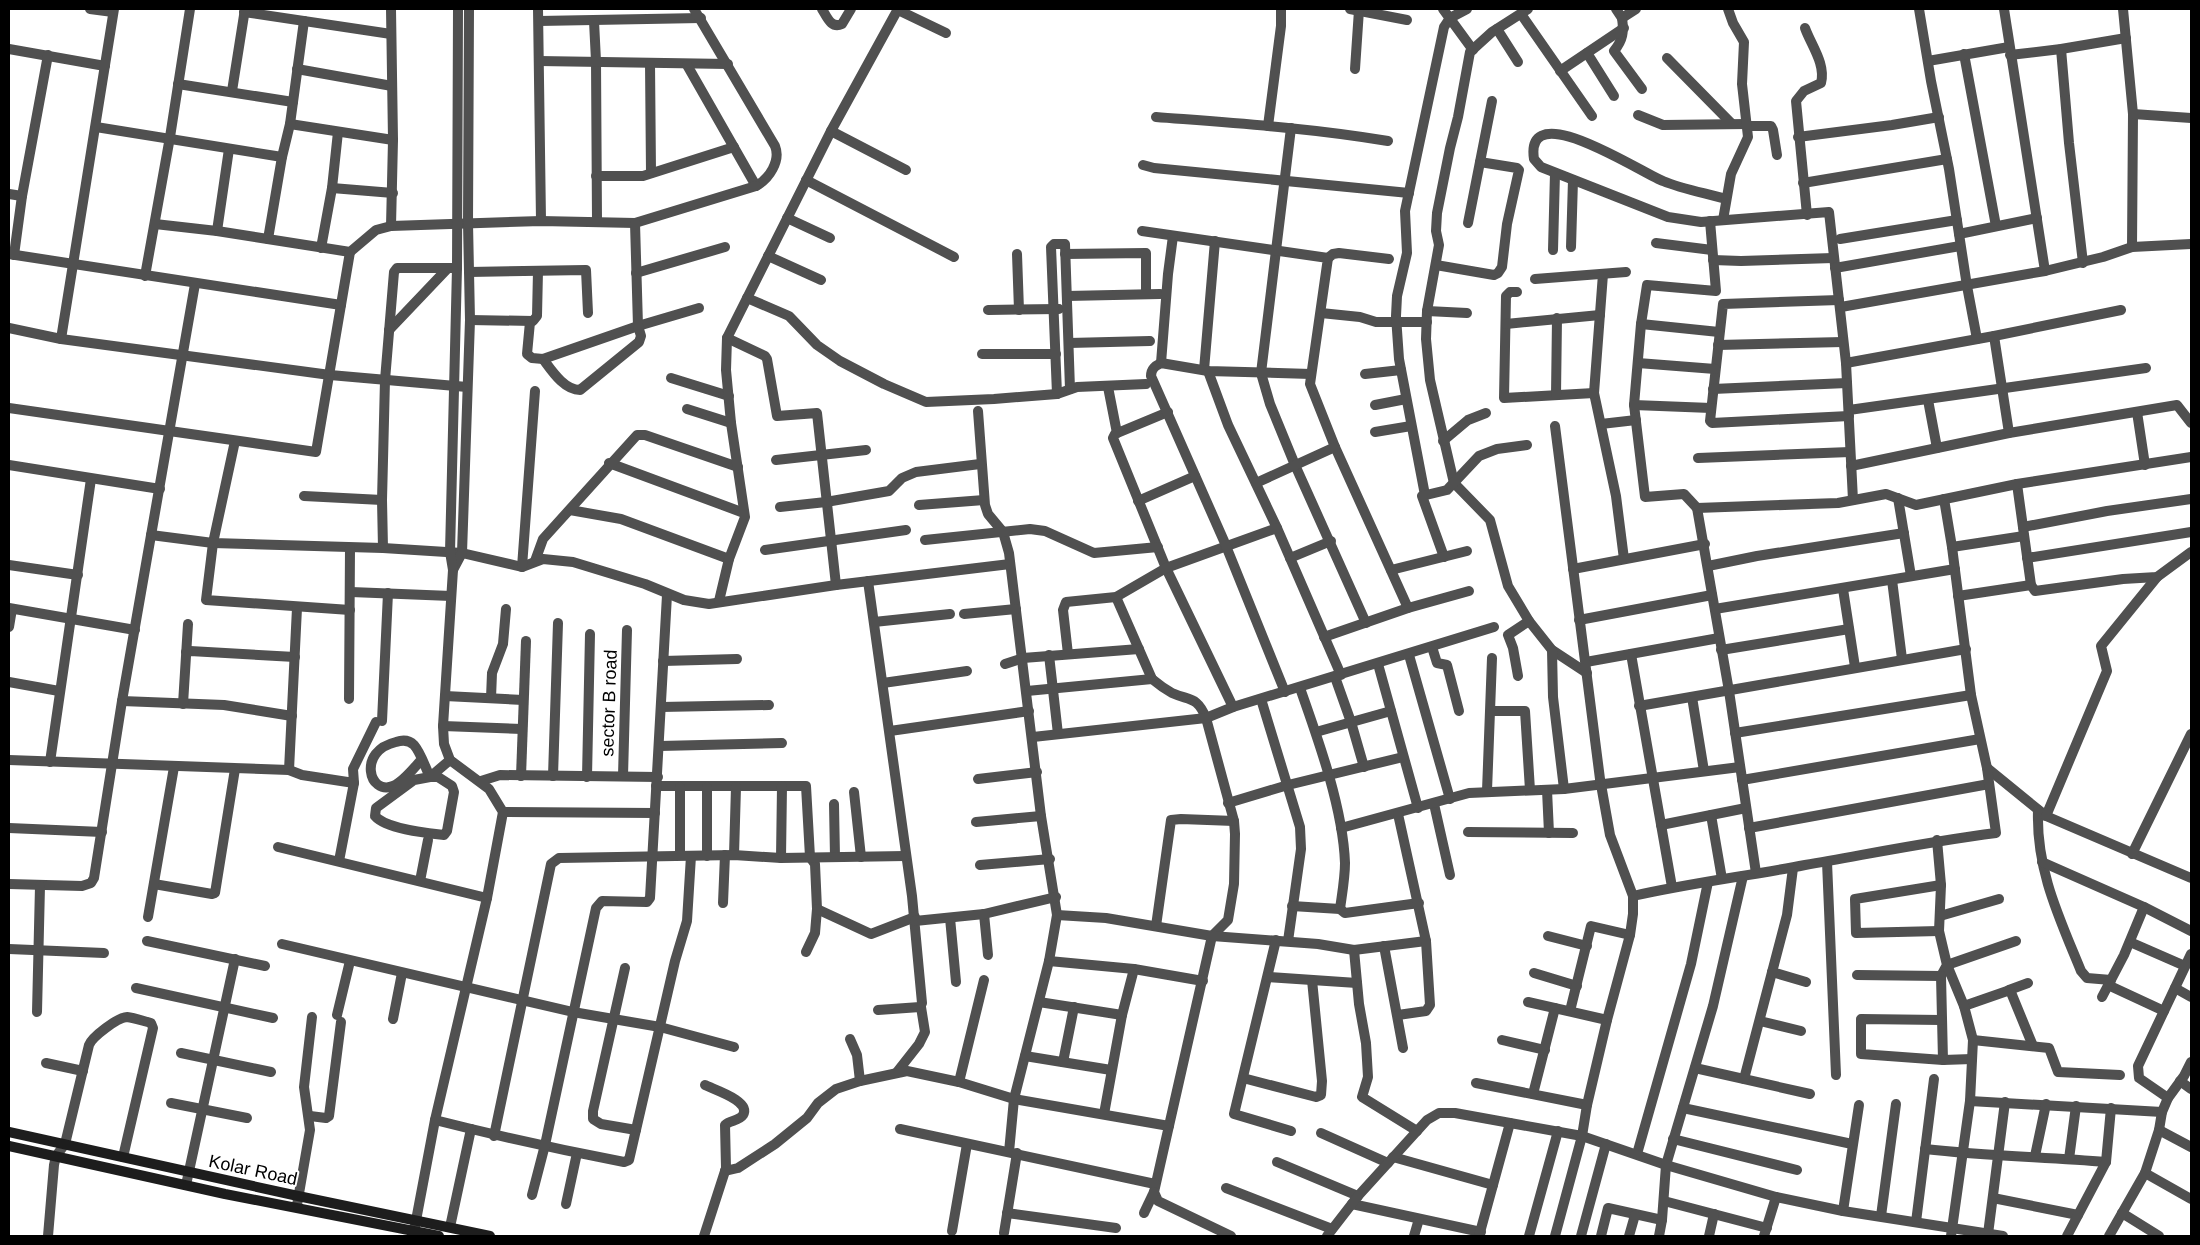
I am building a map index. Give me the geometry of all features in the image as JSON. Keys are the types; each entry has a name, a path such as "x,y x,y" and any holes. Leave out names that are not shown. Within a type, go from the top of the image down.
{"main road":[{"name":"Kolar Road","path":"9,1132 298,1196 414,1226 439,1236"},
{"name":"Kolar Road","path":"9,1146 186,1186 296,1208 414,1226 450,1227 490,1236"}],"street":[{"path":"61,339 113,11 90,9"},
{"path":"145,276 170,137 190,9"},
{"path":"391,9 393,140 391,226"},
{"path":"414,1226 435,1120 487,898 503,812 489,789 481,781 465,772 450,760 444,744 443,726 453,570 450,552 454,386 453,268 456,224 458,9"},
{"path":"453,570 462,553 470,320 468,223 469,9"},
{"path":"538,9 541,221"},
{"path":"9,408 316,452 350,252 376,230 391,226 541,221 635,223 756,186 769,176 777,152 728,64 694,9"},
{"path":"822,9 832,24 839,25 851,9"},
{"path":"1268,126 1282,26 1281,9"},
{"path":"1443,9 1473,50"},
{"path":"1444,556 1422,498 1425,495 1401,370 1396,322 1397,296 1406,253 1404,220 1408,193 1444,27 1450,18 1468,9"},
{"path":"1616,9 1623,23 1620,43 1614,51 1642,89"},
{"path":"1560,71 1587,53 1623,23 1636,9"},
{"path":"1723,220 1731,174 1748,137 1742,84 1744,42 1733,23 1728,9"},
{"path":"1919,9 1947,159 1977,339"},
{"path":"2004,9 2045,272"},
{"path":"2123,9 2133,114 2132,247"},
{"path":"232,91 244,10 391,34"},
{"path":"719,601 729,559 745,517 731,423 725,356 727,338 831,131 898,10 946,33"},
{"path":"1355,69 1354,10 1408,20"},
{"path":"1587,673 1552,650 1526,617 1508,586 1490,520 1454,483 1430,380 1427,316 1440,245 1436,231 1437,213 1470,52 1524,11 1560,71 1592,116"},
{"path":"539,21 701,18"},
{"path":"268,239 282,157 290,124 304,21"},
{"path":"594,21 597,221"},
{"path":"1805,28 1815,49 1822,73 1821,83 1804,91 1796,101 1807,215"},
{"path":"1497,30 1518,62"},
{"path":"1928,61 1964,54 2061,49 2126,38"},
{"path":"9,49 105,66"},
{"path":"2061,49 2069,143 2083,263"},
{"path":"1587,53 1614,96"},
{"path":"1964,54 1996,226"},
{"path":"48,55 12,254 195,284 341,305"},
{"path":"1667,58 1732,124"},
{"path":"539,61 596,61 687,65 728,64"},
{"path":"650,63 651,173"},
{"path":"687,65 756,186"},
{"path":"297,69 392,86"},
{"path":"178,84 293,102"},
{"path":"1468,223 1492,101"},
{"path":"2133,114 2191,118"},
{"path":"1638,115 1663,125 1732,124 1771,126 1777,154"},
{"path":"1156,117 1291,128 1388,141"},
{"path":"1798,137 1939,117"},
{"path":"290,124 393,140"},
{"path":"96,127 170,137 282,157"},
{"path":"1291,128 1261,373 1270,404 1366,624"},
{"path":"831,131 906,170"},
{"path":"321,248 332,188 338,132"},
{"path":"1726,199 1663,182 1569,135 1549,133 1542,136 1537,142 1533,154 1537,164 1555,173 1668,217 1701,222 1830,212 1846,363 1853,500"},
{"path":"596,176 643,176 734,147"},
{"path":"217,231 229,149"},
{"path":"1803,183 1947,159"},
{"path":"1436,265 1494,274 1498,273 1502,267 1507,224 1518,170 1517,168 1480,162"},
{"path":"1143,165 1154,168 1408,193"},
{"path":"1553,250 1555,173"},
{"path":"806,180 954,257"},
{"path":"1571,247 1573,180"},
{"path":"332,188 392,193"},
{"path":"9,194 22,196"},
{"path":"787,218 830,238"},
{"path":"1958,234 2037,218"},
{"path":"1840,239 1957,220"},
{"path":"1710,221 1716,291 1647,285 1641,324 1634,405 1645,497 1684,494 1697,508 1729,691 1756,873"},
{"path":"543,360 556,377 570,388 580,390 639,342 635,223"},
{"path":"155,224 217,231 350,252"},
{"path":"1142,231 1328,258"},
{"path":"1161,363 1173,236"},
{"path":"2146,368 2002,388 1849,413 1712,423 1710,421 1722,304 1840,303 1967,286 2045,272 2083,263 2132,247 2191,244 2191,236"},
{"path":"1215,242 1206,371 1228,425 1277,528 1324,637 1338,676 1364,767"},
{"path":"1656,243 1741,261 1834,263 1960,246"},
{"path":"1057,394 1052,244 1065,244 1070,388"},
{"path":"636,273 725,247"},
{"path":"1065,254 1146,253 1146,294"},
{"path":"1389,259 1339,253 1333,254 1328,258 1310,384 1335,447 1408,608"},
{"path":"1018,254 1019,310"},
{"path":"768,256 821,280"},
{"path":"389,330 453,268"},
{"path":"383,548 382,500 385,380 395,270 453,268"},
{"path":"470,320 530,322 537,316 538,271"},
{"path":"469,272 587,271 588,313"},
{"path":"1534,279 1626,272"},
{"path":"1603,274 1594,393 1616,496 1624,559"},
{"path":"9,884 82,886 91,883 94,878 122,701 195,284"},
{"path":"1517,292 1510,292 1506,296 1504,398 1594,393"},
{"path":"1067,296 1160,294"},
{"path":"747,298 789,316 816,345 840,361 884,384 926,402 977,401 1057,394 1070,388 1146,384"},
{"path":"530,322 527,354 532,358 543,360 638,326 699,308"},
{"path":"988,310 1067,309"},
{"path":"1846,363 2121,310"},
{"path":"1321,313 1360,317 1376,322 1396,322 1427,316 1467,313"},
{"path":"1506,324 1600,314"},
{"path":"1556,395 1557,318"},
{"path":"1641,324 1720,332"},
{"path":"9,328 61,339 330,374 467,387"},
{"path":"1994,336 2009,433"},
{"path":"727,338 768,359 777,416 817,413 836,585"},
{"path":"1069,343 1150,341"},
{"path":"1718,345 1843,342"},
{"path":"982,354 1056,354"},
{"path":"1285,692 1226,546 1151,376 1151,372 1155,366 1161,363 1206,371 1311,374"},
{"path":"1638,363 1715,369"},
{"path":"1365,374 1401,370"},
{"path":"671,378 729,396"},
{"path":"1713,390 1847,383"},
{"path":"1108,387 1117,433"},
{"path":"522,566 534,391"},
{"path":"1374,404 1406,399"},
{"path":"1928,400 1937,448"},
{"path":"1634,405 1711,408"},
{"path":"1851,466 2009,433 2177,405 2191,423"},
{"path":"688,408 731,423"},
{"path":"978,411 980,464 984,500 988,514 1002,532 1010,564 1033,737 1041,816 1050,859 1057,915 1049,961 1014,1099 1013,1152 1004,1232"},
{"path":"1168,412 1117,433 1113,438 1166,568 1233,707"},
{"path":"2137,412 2145,465"},
{"path":"1443,441 1468,420 1486,413"},
{"path":"1601,424 1636,420"},
{"path":"1375,432 1411,426"},
{"path":"1555,426 1601,785 1610,835 1633,896 1630,935 1607,1020 1587,1105 1582,1136 1555,1236"},
{"path":"535,562 543,538 637,435 641,434 738,467"},
{"path":"235,441 201,600 350,610"},
{"path":"1425,495 1447,490 1479,456 1497,449 1527,445"},
{"path":"1256,483 1335,447"},
{"path":"776,460 866,450"},
{"path":"1698,458 1850,452"},
{"path":"1697,508 1838,503 1886,494 1916,505 2016,484 2191,457"},
{"path":"609,464 744,513"},
{"path":"780,506 826,502 889,491 902,478 916,472 980,464"},
{"path":"9,465 160,489"},
{"path":"1138,501 1195,476"},
{"path":"50,762 91,479"},
{"path":"2016,484 2033,590 2038,591 2123,579 2157,577"},
{"path":"304,496 382,500"},
{"path":"1898,498 1911,576"},
{"path":"1633,896 1672,887 1827,862 1937,840 1996,833 1987,768 1971,695 1944,499"},
{"path":"1952,547 2107,511 2191,499"},
{"path":"919,505 984,500"},
{"path":"570,510 621,519 729,559"},
{"path":"1068,654 1064,604 1116,597 1166,568 1277,528"},
{"path":"925,540 1030,529 1045,531 1100,554 1158,547"},
{"path":"765,550 906,530"},
{"path":"2027,558 2191,532"},
{"path":"1708,566 1757,556 1904,534"},
{"path":"151,535 213,544 383,548 462,553 522,566 543,559 573,562 645,584 667,595 709,604 836,585 1010,564"},
{"path":"1290,558 1331,541"},
{"path":"1573,568 1704,544"},
{"path":"349,699 350,548"},
{"path":"1391,570 1467,551"},
{"path":"2164,1011 2110,982 2087,978 2082,974 2048,891 2038,836 2042,813 2107,671 2101,646 2157,577 2191,552"},
{"path":"9,564 78,575"},
{"path":"1715,609 1955,569"},
{"path":"1892,580 1902,659"},
{"path":"868,581 915,919 921,1007 925,1032 919,1044 897,1072"},
{"path":"1958,596 2031,585"},
{"path":"1843,589 1855,667"},
{"path":"1324,637 1408,608 1469,591"},
{"path":"351,592 451,596"},
{"path":"339,861 354,783 353,769 379,721 388,593"},
{"path":"532,1195 546,1146 573,1012 598,903 602,901 647,902 650,898 667,595"},
{"path":"1579,620 1712,595"},
{"path":"1116,597 1152,679 1173,693 1196,701 1201,706 1234,821 1234,884 1228,920 1212,936 1154,1188 1144,1213"},
{"path":"289,770 298,608"},
{"path":"491,698 492,673 504,644 506,608"},
{"path":"9,627 10,609 135,630"},
{"path":"964,614 1016,609"},
{"path":"874,622 950,614"},
{"path":"1518,676 1514,648 1508,635 1526,617"},
{"path":"553,776 558,623"},
{"path":"183,704 188,624"},
{"path":"1033,737 1206,718 1233,707 1409,655 1494,627"},
{"path":"1721,650 1849,629"},
{"name":"sector B road","path":"623,776 627,630"},
{"path":"587,777 590,634"},
{"path":"1586,662 1719,638"},
{"path":"521,776 526,641"},
{"path":"1432,647 1437,663 1447,665 1459,710"},
{"path":"1005,664 1023,658 1139,648"},
{"path":"1639,706 1966,649"},
{"path":"1552,650 1553,697 1564,789"},
{"path":"186,652 295,657"},
{"path":"1630,654 1672,887"},
{"path":"1049,655 1058,734"},
{"path":"1409,655 1450,799"},
{"path":"1487,791 1492,658"},
{"path":"663,662 737,659"},
{"path":"1378,664 1418,808"},
{"path":"883,683 967,671"},
{"path":"1027,691 1152,679"},
{"path":"9,682 59,691"},
{"path":"1300,688 1316,732 1341,828 1345,864 1340,909"},
{"path":"1735,733 1971,695"},
{"path":"445,696 523,700"},
{"path":"1692,697 1704,771"},
{"path":"1261,699 1300,827 1301,849 1288,941"},
{"path":"122,701 224,705 292,716"},
{"path":"661,707 769,705"},
{"path":"1316,732 1390,710"},
{"path":"890,731 1029,711"},
{"path":"1491,711 1525,711 1530,790"},
{"path":"443,726 522,729"},
{"path":"2132,854 2191,734"},
{"path":"1742,780 1980,739"},
{"path":"422,760 393,786 384,787 376,783 371,773 370,764 376,753 388,744 403,740 414,745 422,760 430,777"},
{"path":"660,746 782,743"},
{"path":"1228,803 1288,785 1403,757"},
{"path":"9,760 289,770 302,775 354,783"},
{"path":"430,777 438,777 452,786 454,792 447,831 444,835 392,825 380,821 375,816 376,808 414,780 430,777 450,760"},
{"path":"148,917 174,767"},
{"path":"1341,828 1487,791 1564,789 1740,767"},
{"path":"1987,768 2042,813 2132,854 2191,878"},
{"path":"154,884 215,893 235,769"},
{"path":"978,779 1037,772"},
{"path":"481,781 500,775 623,776 657,781 680,787 805,786 808,788 810,857 815,864 817,909 815,933 806,952"},
{"path":"1749,828 1989,784"},
{"path":"781,858 782,786"},
{"path":"680,787 680,855"},
{"path":"707,787 707,856"},
{"path":"723,903 736,787"},
{"path":"1547,790 1548,833"},
{"path":"854,792 861,857"},
{"path":"834,804 835,857"},
{"path":"1434,804 1450,876"},
{"path":"1661,825 1746,808"},
{"path":"503,812 655,813"},
{"path":"1398,814 1426,941 1430,1005 1426,1011 1398,1015"},
{"path":"1711,815 1722,879"},
{"path":"976,822 1041,816"},
{"path":"1156,926 1172,820 1234,821"},
{"path":"9,828 102,832"},
{"path":"1468,832 1573,833"},
{"path":"420,881 428,840"},
{"path":"1937,840 1941,885 1939,931 1947,965 1964,1006 1973,1040 1970,1101 1952,1232"},
{"path":"278,847 487,898"},
{"path":"494,1136 551,864 555,860 559,858 680,855 781,858 906,856"},
{"path":"435,1120 494,1136 627,1162 629,1160 675,961 686,930 691,856"},
{"path":"980,865 1050,859"},
{"path":"1827,862 1836,1075"},
{"path":"2042,862 2144,907 2191,931"},
{"path":"1744,1079 1786,915 1793,868"},
{"path":"1659,1236 1664,1201 1666,1165 1713,1006 1743,876"},
{"path":"1637,1154 1690,964 1708,882"},
{"path":"1939,931 1856,933 1855,899 1856,897 1941,885"},
{"path":"37,1012 40,886"},
{"path":"817,909 871,934 915,919 950,918 984,914 1056,897"},
{"path":"1940,916 1999,899"},
{"path":"1292,906 1340,909 1344,913 1419,903"},
{"path":"2102,997 2130,942 2144,907"},
{"path":"984,914 988,956"},
{"path":"1057,915 1106,918 1212,936 1288,941 1354,950 1426,941"},
{"path":"950,918 956,982"},
{"path":"1570,1011 1591,926 1630,935"},
{"path":"1548,936 1587,946"},
{"path":"1276,940 1234,1114 1291,1131"},
{"path":"147,941 265,966"},
{"path":"1943,1060 1941,976 1947,965 2016,941"},
{"path":"2130,942 2185,966"},
{"path":"282,944 573,1012 660,1027 734,1047"},
{"path":"1384,946 1403,1048"},
{"path":"9,949 104,952"},
{"path":"1354,950 1366,1043 1368,1077 1362,1097 1417,1131"},
{"path":"2168,1098 2140,1078 2138,1066 2191,954"},
{"path":"186,1186 235,959"},
{"path":"310,1116 326,1118 329,1116 339,1019 350,961"},
{"path":"1049,961 1134,969 1203,980"},
{"path":"625,968 593,1110 593,1119 601,1124 636,1130"},
{"path":"1104,1114 1122,1016 1134,969"},
{"path":"1772,972 1806,982"},
{"path":"393,1019 402,973"},
{"path":"1534,973 1577,986"},
{"path":"1857,975 1941,976"},
{"path":"1268,977 1357,983"},
{"path":"959,1082 984,980"},
{"path":"1243,1078 1316,1097 1321,1095 1322,1080 1312,980"},
{"path":"1964,1006 2028,983"},
{"path":"136,988 273,1018"},
{"path":"2174,988 2191,997"},
{"path":"2009,990 2033,1046"},
{"path":"1039,1002 1122,1016"},
{"path":"1528,1002 1607,1020"},
{"path":"878,1010 921,1007"},
{"path":"1063,1062 1074,1007"},
{"path":"1533,1094 1555,1008"},
{"path":"48,1236 52,1171 56,1156 65,1144 90,1041 120,1019 126,1017 152,1025 123,1157"},
{"path":"296,1208 310,1130 310,1116 304,1087 312,1017"},
{"path":"1941,1020 1860,1019 1861,1054 1943,1060 1972,1059"},
{"path":"1760,1021 1801,1031"},
{"path":"850,1039 857,1055 860,1081"},
{"path":"1502,1040 1545,1050"},
{"path":"1973,1040 2050,1049 2058,1072 2120,1075"},
{"path":"181,1053 271,1072"},
{"path":"1025,1056 1112,1070"},
{"path":"2109,1236 2145,1173 2159,1130 2162,1112 2168,1098 2191,1062"},
{"path":"46,1063 83,1071"},
{"path":"1695,1068 1810,1094"},
{"path":"725,1171 738,1168 775,1144 807,1118 818,1103 836,1089 897,1072 911,1072 959,1082 1014,1099 1169,1126"},
{"path":"1916,1222 1934,1079"},
{"path":"2180,1081 2191,1089"},
{"path":"1476,1083 1587,1105"},
{"path":"705,1085 741,1102 744,1106 743,1114 738,1120 725,1125 727,1156 725,1171 707,1235"},
{"path":"1970,1101 2162,1112"},
{"path":"1988,1234 2005,1102"},
{"path":"171,1103 247,1118"},
{"path":"1881,1216 1896,1104"},
{"path":"2035,1156 2046,1104"},
{"path":"1844,1211 1859,1105"},
{"path":"2069,1159 2076,1106"},
{"path":"1683,1108 1852,1144"},
{"path":"2067,1236 2106,1162 2111,1108"},
{"path":"1226,1188 1330,1233 1355,1200 1427,1120 1439,1113 1456,1112 1582,1136 1666,1165 1776,1197 1844,1211 1916,1222 1952,1232 2003,1236"},
{"path":"1277,1162 1355,1200 1419,1219 1480,1234 1510,1123"},
{"path":"450,1227 470,1129"},
{"path":"900,1129 1013,1152 1154,1188"},
{"path":"2159,1130 2191,1147"},
{"path":"1529,1236 1558,1131"},
{"path":"1321,1133 1390,1160 1493,1185"},
{"path":"1673,1139 1796,1170"},
{"path":"952,1230 967,1144"},
{"path":"1581,1236 1606,1144"},
{"path":"1925,1149 1963,1154 2035,1156 2106,1162"},
{"path":"566,1204 577,1153"},
{"path":"2145,1173 2191,1199"},
{"path":"1154,1188 1160,1202 1231,1236"},
{"path":"1664,1201 1714,1214 1766,1232 1776,1197"},
{"path":"1993,1198 2078,1215"},
{"path":"1589,1204 1662,1220"},
{"path":"1601,1236 1608,1208"},
{"path":"1007,1212 1116,1228"},
{"path":"2122,1213 2159,1236"},
{"path":"1708,1236 1714,1214"},
{"path":"1630,1236 1635,1215"},
{"path":"1414,1236 1419,1219"}]}
